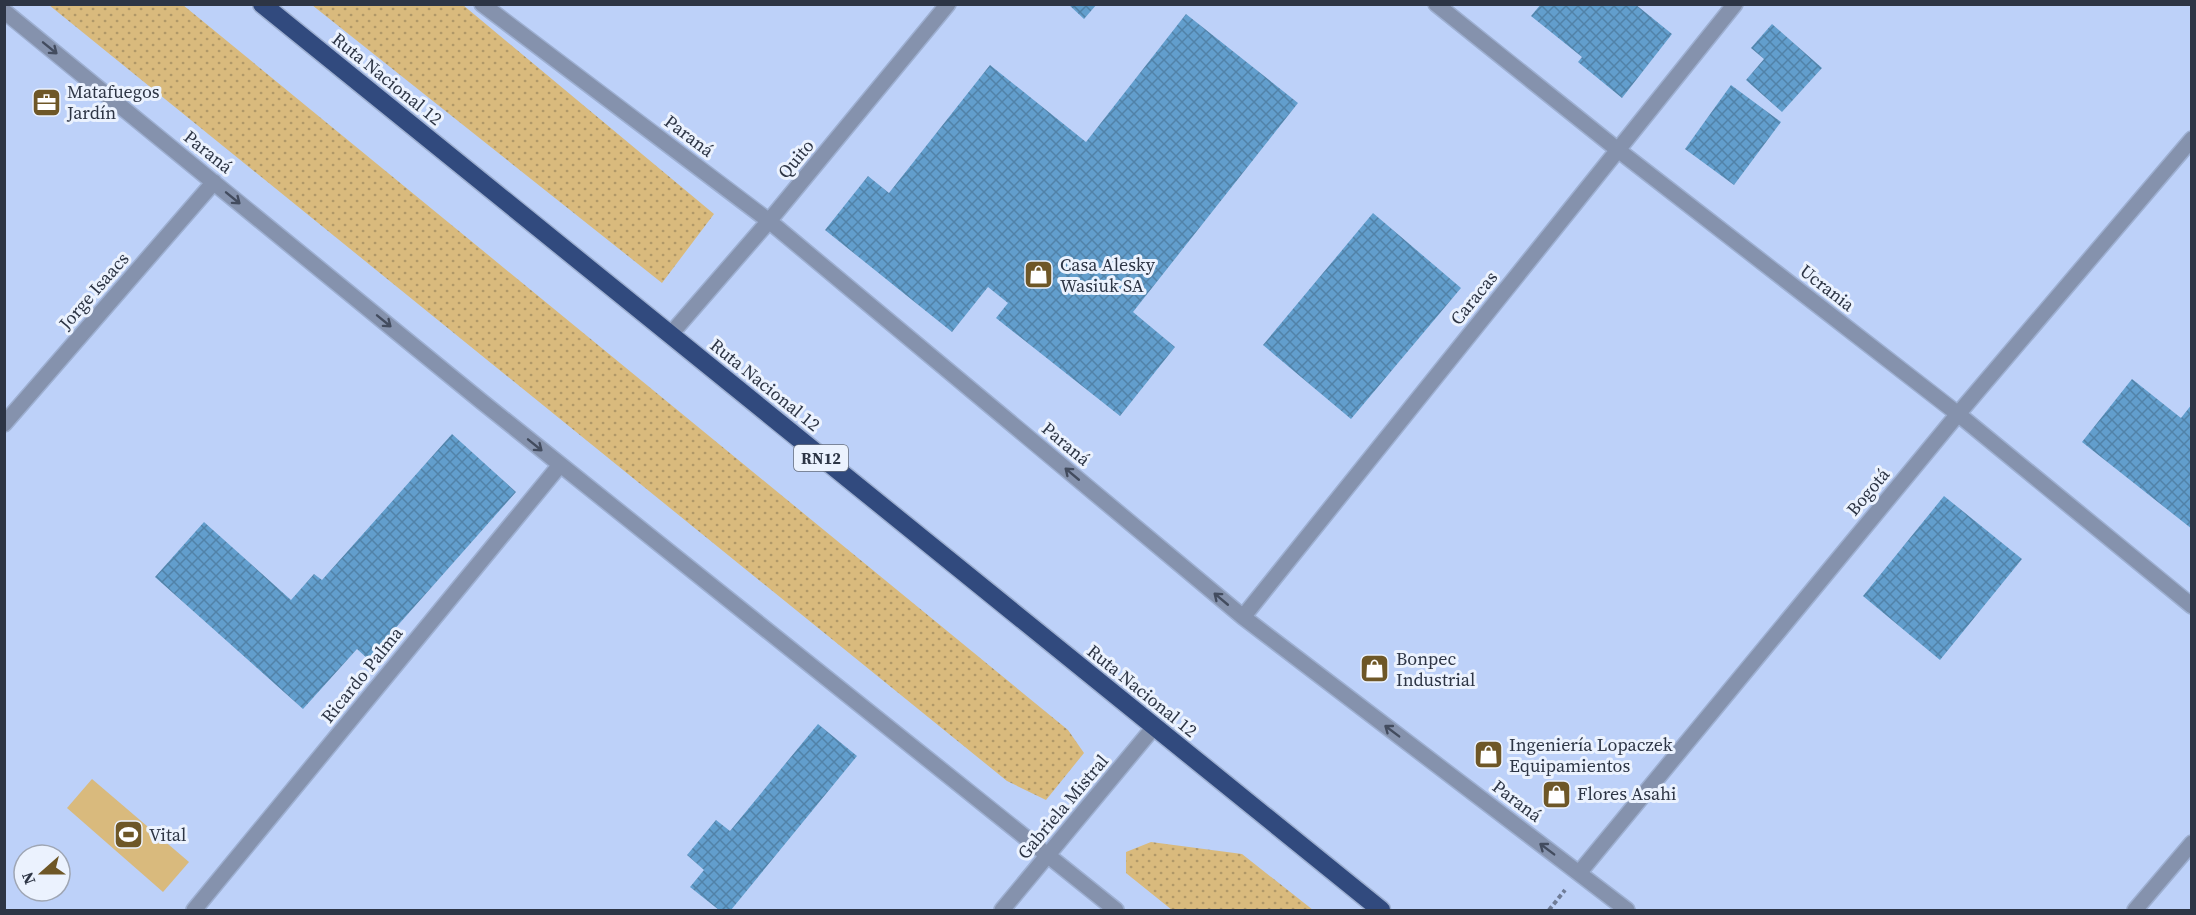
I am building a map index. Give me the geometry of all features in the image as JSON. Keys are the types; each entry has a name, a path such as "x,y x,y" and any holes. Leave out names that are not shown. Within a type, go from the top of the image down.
{"highway":[{"name":"Ruta Nacional 12","path":"262,4 1381,910"}],"street":[{"name":"Paraná","path":"482,4 769,221 1243,617 1627,910"},
{"name":"Quito","path":"670,335 769,221 948,4"},
{"name":"Ucrania","path":"1436,4 1617,150 1958,414 2192,606"},
{"name":"Caracas","path":"1243,617 1735,4"},
{"name":"Paraná","path":"4,10 560,465 1116,910"},
{"name":"Bogotá","path":"1579,873 1958,414 2192,138"},
{"name":"Jorge Isaacs","path":"4,424 214,182"},
{"name":"Ricardo Palma","path":"194,910 560,465"},
{"name":"Gabriela Mistral","path":"1002,910 1154,727"},
{"path":"2135,910 2192,843"}],"shaded area":[{"path":"49,5 183,5 1068,730 1084,753 1046,800 1007,781"},
{"path":"312,5 463,5 714,214 662,283"},
{"name":"Vital","path":"92,779 189,862 163,892 67,808"},
{"path":"1151,842 1242,854 1313,910 1172,910 1126,873 1126,852"}],"building":[{"path":"1068,4 1097,4 1084,19"},
{"path":"1541,4 1635,4 1672,34 1622,98 1578,62 1582,57 1531,16"},
{"path":"1186,14 1298,103 1133,312 1175,347 1120,416 996,318 1008,303 988,287 952,332 825,230 868,176 889,193 990,65 1086,142"},
{"path":"1772,24 1822,68 1782,112 1746,80 1764,59 1751,48"},
{"path":"1731,85 1781,122 1734,185 1685,149"},
{"path":"1373,213 1461,288 1351,419 1263,345"},
{"path":"2132,379 2181,418 2192,404 2192,529 2082,442"},
{"path":"452,434 516,492 368,659 357,649 303,709 155,577 204,522 291,600 314,574 322,580"},
{"path":"1944,496 2022,559 1940,660 1863,596"},
{"path":"818,724 857,756 731,910 719,910 690,887 704,870 687,855 716,820 730,831"}],"place":[{"name":"Matafuegos Jardín","path":"46,102"},
{"name":"Casa Alesky Wasiuk SA","path":"1039,275"},
{"name":"Bonpec Industrial","path":"1375,669"},
{"name":"Ingeniería Lopaczek Equipamientos","path":"1488,755"},
{"name":"Flores Asahi","path":"1556,794"},
{"name":"Vital","path":"128,835"}]}
